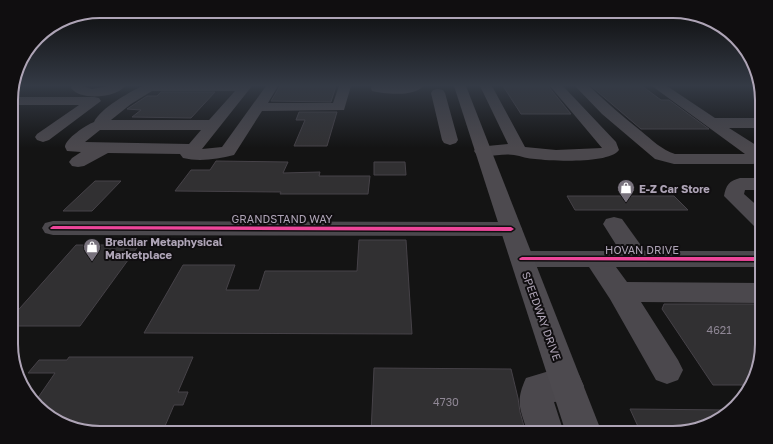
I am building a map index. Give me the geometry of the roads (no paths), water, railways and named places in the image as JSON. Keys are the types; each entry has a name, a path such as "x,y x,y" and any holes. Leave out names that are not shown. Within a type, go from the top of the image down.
{"main road":[{"name":"SPEEDWAY DRIVE","path":"467,107 581,426"}],"street":[{"path":"42,137 86,107"},
{"path":"101,125 102,121 119,107"},
{"path":"188,155 228,107"},
{"path":"212,125 101,125 95,127 73,144 73,147 105,148 188,155 215,154 228,151 257,107 339,107"},
{"path":"442,107 450,140"},
{"path":"496,107 517,146 514,149"},
{"path":"483,151 514,149 522,152 538,154 602,154 610,150 610,146 575,107"},
{"path":"603,107 661,155 674,159 753,159 755,156 753,151 688,107"},
{"path":"712,123 755,123"},
{"path":"78,162 94,152 105,148"},
{"path":"755,184 740,184 735,188 734,196 755,215"},
{"path":"614,224 638,259"},
{"name":"GRANDSTAND WAY","path":"53,228 511,229"},
{"name":"HOVAN DRIVE","path":"522,259 755,259"},
{"path":"596,259 620,292 667,370"},
{"path":"620,292 755,293"},
{"path":"544,426 538,408 538,388 567,386"}],"place":[{"name":"E-Z Car Store","path":"626,203"},
{"name":"Breldiar Metaphysical Marketplace","path":"92,262"}]}
